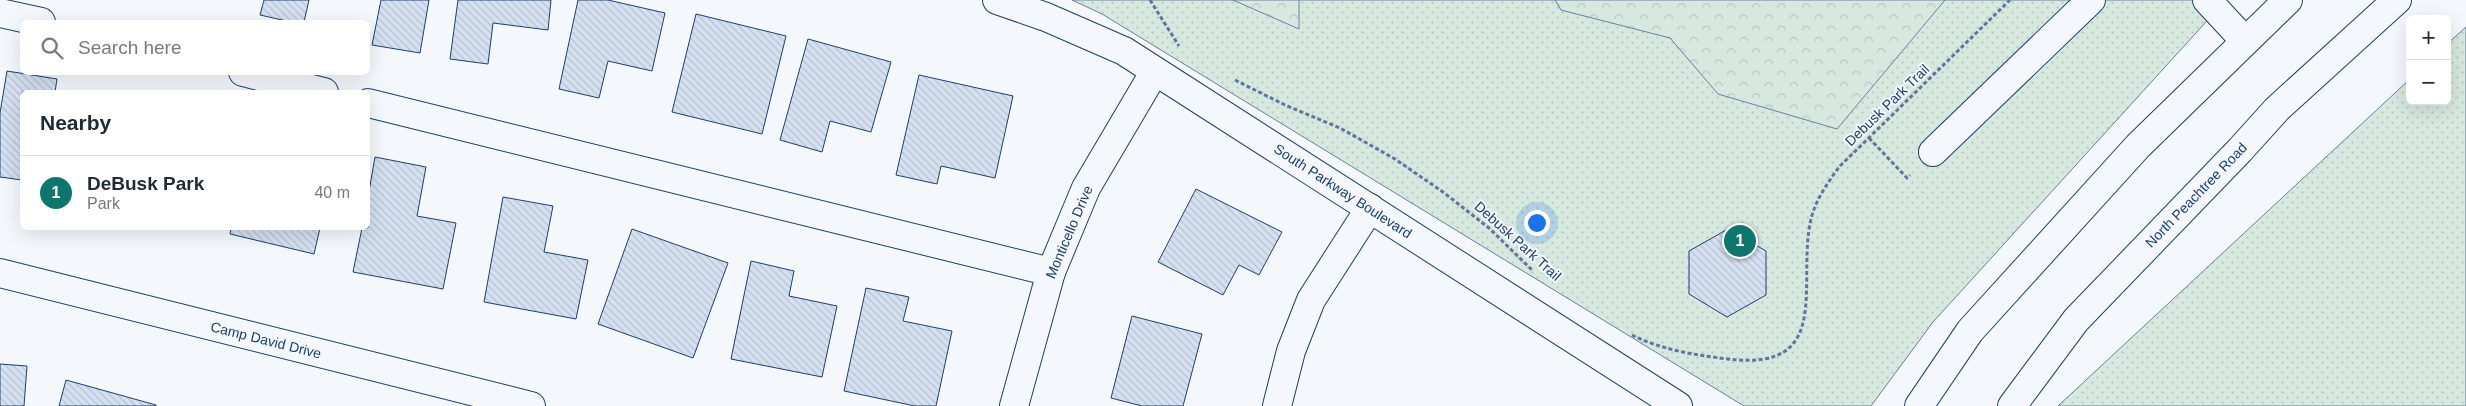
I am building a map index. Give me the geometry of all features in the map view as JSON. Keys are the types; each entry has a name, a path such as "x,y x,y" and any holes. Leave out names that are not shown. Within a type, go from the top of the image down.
{"street":[{"name":"South Parkway Boulevard","path":"997,0 1046,18 1124,52 1678,406"},
{"path":"1933,152 2092,0"},
{"path":"2207,0 2245,41"},
{"path":"1919,406 1970,331 2138,146 2288,0"},
{"name":"North Peachtree Road","path":"2012,406 2076,320 2240,150 2277,108 2397,0"},
{"path":"0,12 32,20"},
{"name":"Monticello Drive","path":"1014,406 1050,272 1086,188 1155,71"},
{"path":"255,75 316,90"},
{"path":"370,103 1050,272"},
{"path":"1276,406 1290,351 1310,300 1370,208"},
{"name":"Camp David Drive","path":"0,273 531,406"}],"path":[{"path":"1150,0 1181,48"},
{"name":"Debusk Park Trail","path":"1625,331 1641,339 1687,354 1724,359 1763,359 1790,350 1802,331 1812,218 1824,187 1840,166 2010,0"},
{"name":"Debusk Park Trail","path":"1232,79 1285,105 1340,128 1395,159 1443,192 1490,228 1538,277"},
{"path":"1869,138 1907,178"}],"green space":[{"path":"1072,0 2226,0 1933,322 1871,406 1744,406 1102,14"},
{"path":"1233,0 1299,0 1299,29"},
{"path":"1555,0 1945,0 1837,129 1718,94 1670,38 1561,10"},
{"path":"2466,27 2466,406 2058,406 2406,83 2406,105 2451,105 2451,40"}],"building":[{"path":"264,0 309,0 304,20 282,20 260,15"},
{"path":"381,0 429,0 420,53 372,45"},
{"path":"458,0 551,0 548,30 493,23 488,64 450,59"},
{"path":"578,0 608,0 665,13 652,71 608,61 599,98 559,89"},
{"path":"696,14 786,36 762,134 672,112"},
{"path":"808,39 891,62 871,132 830,121 822,152 780,140"},
{"path":"7,71 20,73 20,75 57,79 55,90 20,90 20,180 0,177 0,113"},
{"path":"919,75 1013,96 995,178 941,166 937,184 896,175"},
{"path":"375,157 426,167 417,216 456,223 443,289 353,272 362,230 370,230 370,186"},
{"path":"1196,189 1282,232 1259,275 1239,265 1223,295 1158,262"},
{"path":"503,197 553,206 544,252 588,260 576,319 484,302"},
{"path":"632,229 728,263 693,358 598,324"},
{"path":"1728,229 1766,251 1766,295 1727,317 1689,294 1689,251"},
{"path":"231,230 320,230 314,254 230,234"},
{"path":"751,261 794,271 789,296 837,306 822,377 731,359"},
{"path":"866,288 909,297 903,321 952,331 936,406 915,406 844,391"},
{"path":"1132,316 1202,334 1183,406 1142,406 1111,398"},
{"path":"0,364 27,366 24,406 0,406"},
{"path":"66,380 156,405 156,406 59,406"}],"place":[{"name":"DeBusk Park","path":"1740,241"}]}
